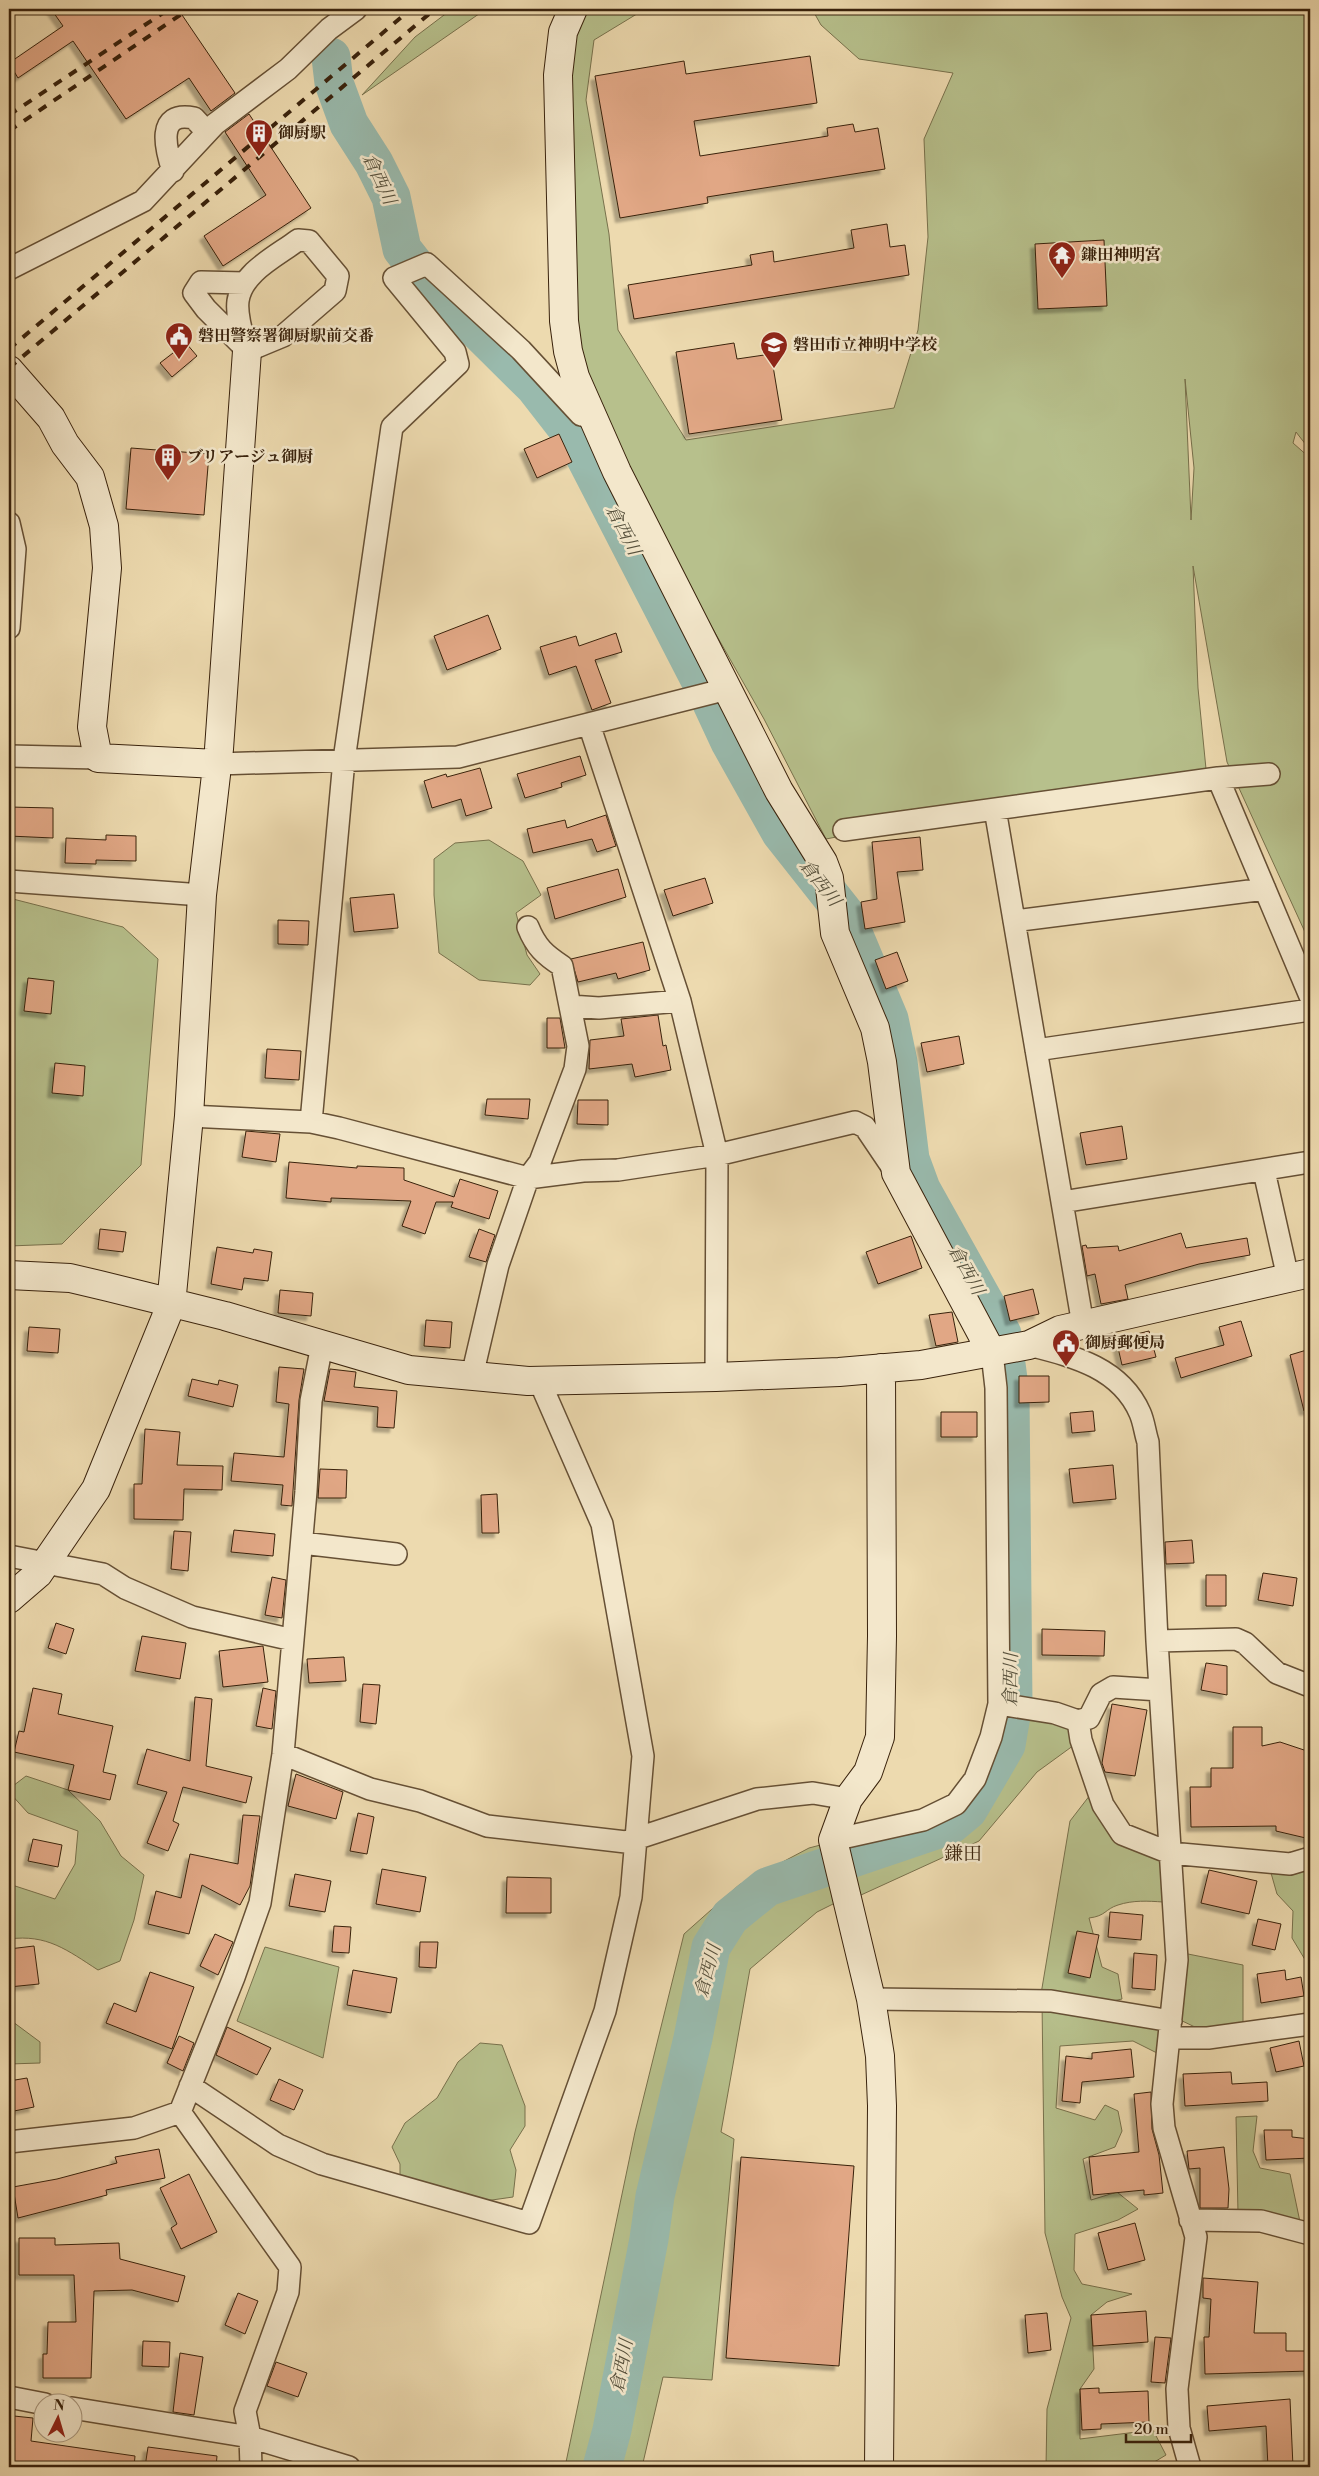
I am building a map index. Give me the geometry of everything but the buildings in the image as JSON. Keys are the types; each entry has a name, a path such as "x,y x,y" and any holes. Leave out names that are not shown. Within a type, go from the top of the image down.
{"street":[{"path":"9,269 143,201 207,132 288,69 329,29 356,9"},
{"path":"573,9 563,32 558,75 564,321 568,351 575,377 617,472 727,689 780,791 822,862 829,878 835,933 875,1028 882,1062 896,1173"},
{"path":"172,171 165,141 170,123 178,117 194,118 207,132"},
{"path":"9,1600 38,1574 96,1489 172,1304 188,1116 202,895 217,764 247,350 241,327 238,301 246,278 298,240 309,240 338,276 335,291 283,336 247,350"},
{"path":"311,1122 344,760 392,427 458,364 455,352 394,278 427,264 521,350 581,415 591,416"},
{"path":"245,283 201,282 194,293 206,310 247,350"},
{"path":"9,370 51,418 65,444 90,477 104,526 107,568 92,728 98,758"},
{"path":"9,523 15,549 9,620"},
{"path":"9,756 217,764 458,756 727,689"},
{"path":"589,724 680,1001 717,1155 716,1377"},
{"path":"844,830 1218,778 1269,774"},
{"path":"1218,778 1310,996"},
{"path":"995,809 1083,1325"},
{"path":"9,881 202,895"},
{"path":"1014,921 1265,889"},
{"path":"472,1376 498,1265 528,1178 540,1162 575,1069 578,1046 562,966 544,954 534,944 528,927"},
{"path":"570,1006 599,1008 680,1001"},
{"path":"1036,1050 1310,1010"},
{"path":"188,1116 311,1122 528,1178 583,1171 618,1170 717,1155 854,1122 865,1127 896,1173 992,1353 997,1398 999,1704 991,1737 975,1779 956,1804 923,1820 834,1846"},
{"path":"1062,1202 1264,1171 1310,1162"},
{"path":"9,1276 70,1278 225,1316 409,1370 539,1380 716,1377 882,1368 992,1353 1029,1345 1060,1330 1299,1276 1264,1171"},
{"path":"9,2142 134,2128 180,2112 234,1977 260,1903 283,1754 302,1543 311,1400 322,1345"},
{"path":"1029,1345 1075,1356 1117,1378 1139,1412 1148,1442 1157,1641 1177,1960 1162,2104 1164,2128 1196,2237 1178,2389 1180,2428 1190,2467"},
{"path":"879,2467 882,2106 880,2056 871,1999 834,1846 848,1799 868,1772 880,1737 882,1368"},
{"path":"190,2086 278,2145 322,2164 529,2223 605,2011 631,1897 643,1756 602,1524 539,1380"},
{"path":"302,1543 396,1554"},
{"path":"9,1556 103,1574 125,1588 192,1618 293,1640"},
{"path":"1157,1641 1236,1639 1244,1643 1277,1673 1293,1677 1310,1686"},
{"path":"999,1704 1055,1713 1078,1721 1089,1718 1101,1694 1112,1687 1160,1690"},
{"path":"1078,1721 1081,1740 1104,1805 1122,1834 1170,1853 1290,1864 1310,1858"},
{"path":"283,1754 370,1788 420,1800 487,1826 626,1842 757,1799 813,1793 848,1799"},
{"path":"871,1999 1051,2001 1208,2038 1310,2024"},
{"path":"180,2112 290,2267 288,2292 245,2411 250,2437 251,2467"},
{"path":"1190,2220 1261,2221 1310,2234"},
{"path":"9,2397 32,2401"},
{"path":"82,2410 250,2437 349,2467"}],"green space":[{"path":"452,9 486,9 362,95 415,37"},
{"path":"573,9 645,9 594,40 586,100 609,234 618,330 686,440 894,408 918,330 928,237 924,139 953,73 859,59 821,25 812,9 1310,9 1310,450 1296,432 1293,443 1310,458 1310,943 1227,762 1193,566 1198,688 1207,779 949,815 826,839 764,719 701,608 580,370 568,315 565,27","holes":["1185,379 1194,468 1191,520"]},
{"path":"489,840 523,861 541,895 516,913 527,955 540,974 530,985 479,980 439,953 434,895 434,859 455,843"},
{"path":"9,898 123,927 158,959 141,1165 62,1244 9,1246"},
{"path":"999,1704 1055,1713 1081,1740 1037,1772 979,1841 861,1895 839,1901 817,1912 750,1969 721,2132 734,2139 712,2380 663,2377 642,2467 565,2467 635,2132 684,1934 739,1885 809,1848 870,1832 956,1804"},
{"path":"26,1776 68,1790 100,1821 121,1856 144,1875 134,1920 120,1961 98,1970 66,1950 46,1941 22,1938 9,1939 9,1884 55,1899 75,1864 78,1831 28,1813 9,1792 9,1789"},
{"path":"1097,1786 1122,1834 1170,1853 1163,1902 1140,1901 1124,1903 1099,1916 1089,1918 1102,1967 1118,1974 1122,1999 1085,2007 1041,1994 1070,1821"},
{"path":"1310,1864 1310,1968 1292,1938 1293,1911 1277,1894 1269,1866"},
{"path":"265,1947 339,1967 323,2058 237,2021"},
{"path":"1183,1953 1243,1965 1243,2033 1197,2028 1176,2018"},
{"path":"1042,2001 1164,2020 1159,2054 1133,2041 1060,2046 1056,2108 1095,2120 1105,2105 1118,2111 1122,2131 1115,2147 1083,2159 1091,2200 1117,2192 1138,2209 1118,2220 1075,2234 1074,2270 1082,2284 1132,2294 1107,2302 1091,2315 1094,2369 1080,2389 1080,2439 1153,2430 1166,2455 1146,2467 1046,2467 1047,2409 1071,2318 1062,2297 1045,2233"},
{"path":"9,2019 40,2042 40,2063 9,2064"},
{"path":"480,2043 502,2045 525,2106 525,2126 510,2150 516,2170 513,2197 485,2201 400,2177 400,2164 392,2147 405,2123 437,2098 458,2062"},
{"path":"1257,2116 1253,2151 1260,2168 1290,2174 1300,2222 1238,2213 1236,2117"}],"waterway":[{"name":"倉西川","path":"331,57 334,83 349,124 374,163 391,197 402,249 424,277 535,387 577,441 710,699 730,742 781,833 845,914 889,1019 898,1062 910,1159 921,1189 1002,1334 1010,1394 1013,1704 1006,1745 968,1810 950,1825 767,1887 730,1917 711,1947 693,2038 655,2196 649,2239 612,2430 602,2467"}],"railway":[{"path":"9,115 169,9"},
{"path":"9,131 189,9"},
{"path":"9,349 411,9"},
{"path":"9,368 435,9"}],"place":[{"name":"御厨駅","path":"259,157"},
{"name":"鎌田神明宮","path":"1062,279"},
{"name":"磐田警察署御厨駅前交番","path":"179,360"},
{"name":"磐田市立神明中学校","path":"774,369"},
{"name":"ブリアージュ御厨","path":"168,481"},
{"name":"御厨郵便局","path":"1066,1367"}],"district":[{"name":"鎌田","path":"963,1854"}]}
